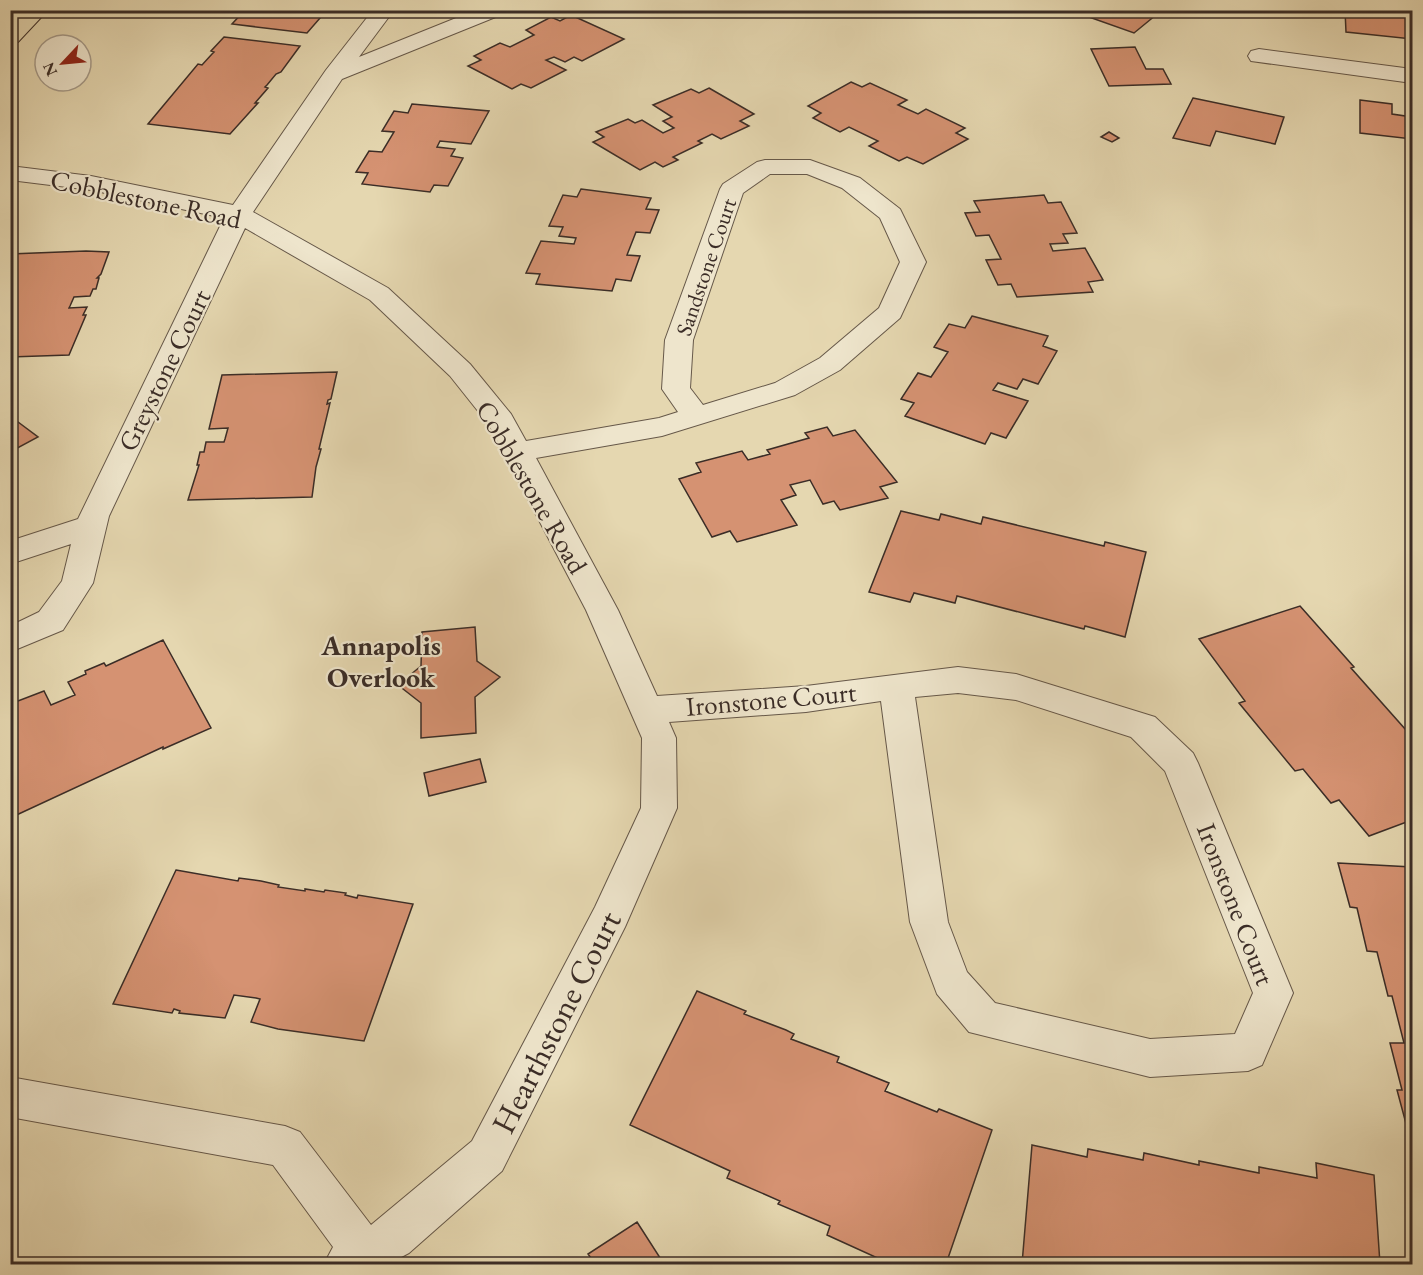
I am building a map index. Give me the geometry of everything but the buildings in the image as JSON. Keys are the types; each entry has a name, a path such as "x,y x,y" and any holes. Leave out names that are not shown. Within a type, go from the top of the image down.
{"main road":[{"path":"10,38 38,10"}],"street":[{"name":"Greystone Court","path":"10,640 51,621 77,583 94,516 239,214 334,75 384,10"},
{"path":"334,75 496,10"},
{"path":"1260,56 1413,76"},
{"name":"Sandstone Court","path":"517,452 662,427 785,389 830,364 891,312 914,262 891,214 851,183 810,167 765,166 732,189 679,340 676,389 696,416"},
{"name":"Cobblestone Road","path":"10,173 91,183 239,214 379,294 460,370 501,421 602,610 652,724"},
{"path":"10,553 92,526"},
{"name":"Ironstone Court","path":"652,724 896,686 958,680 1016,687 1143,728 1180,763 1273,993 1248,1052 1150,1058 983,1019 951,982 929,922 896,686"},
{"name":"Hearthstone Court","path":"10,1097 285,1147 356,1259 393,1237 487,1156 611,915 659,808 652,724"}],"district":[{"name":"Annapolis Overlook","path":"381,661"}]}
